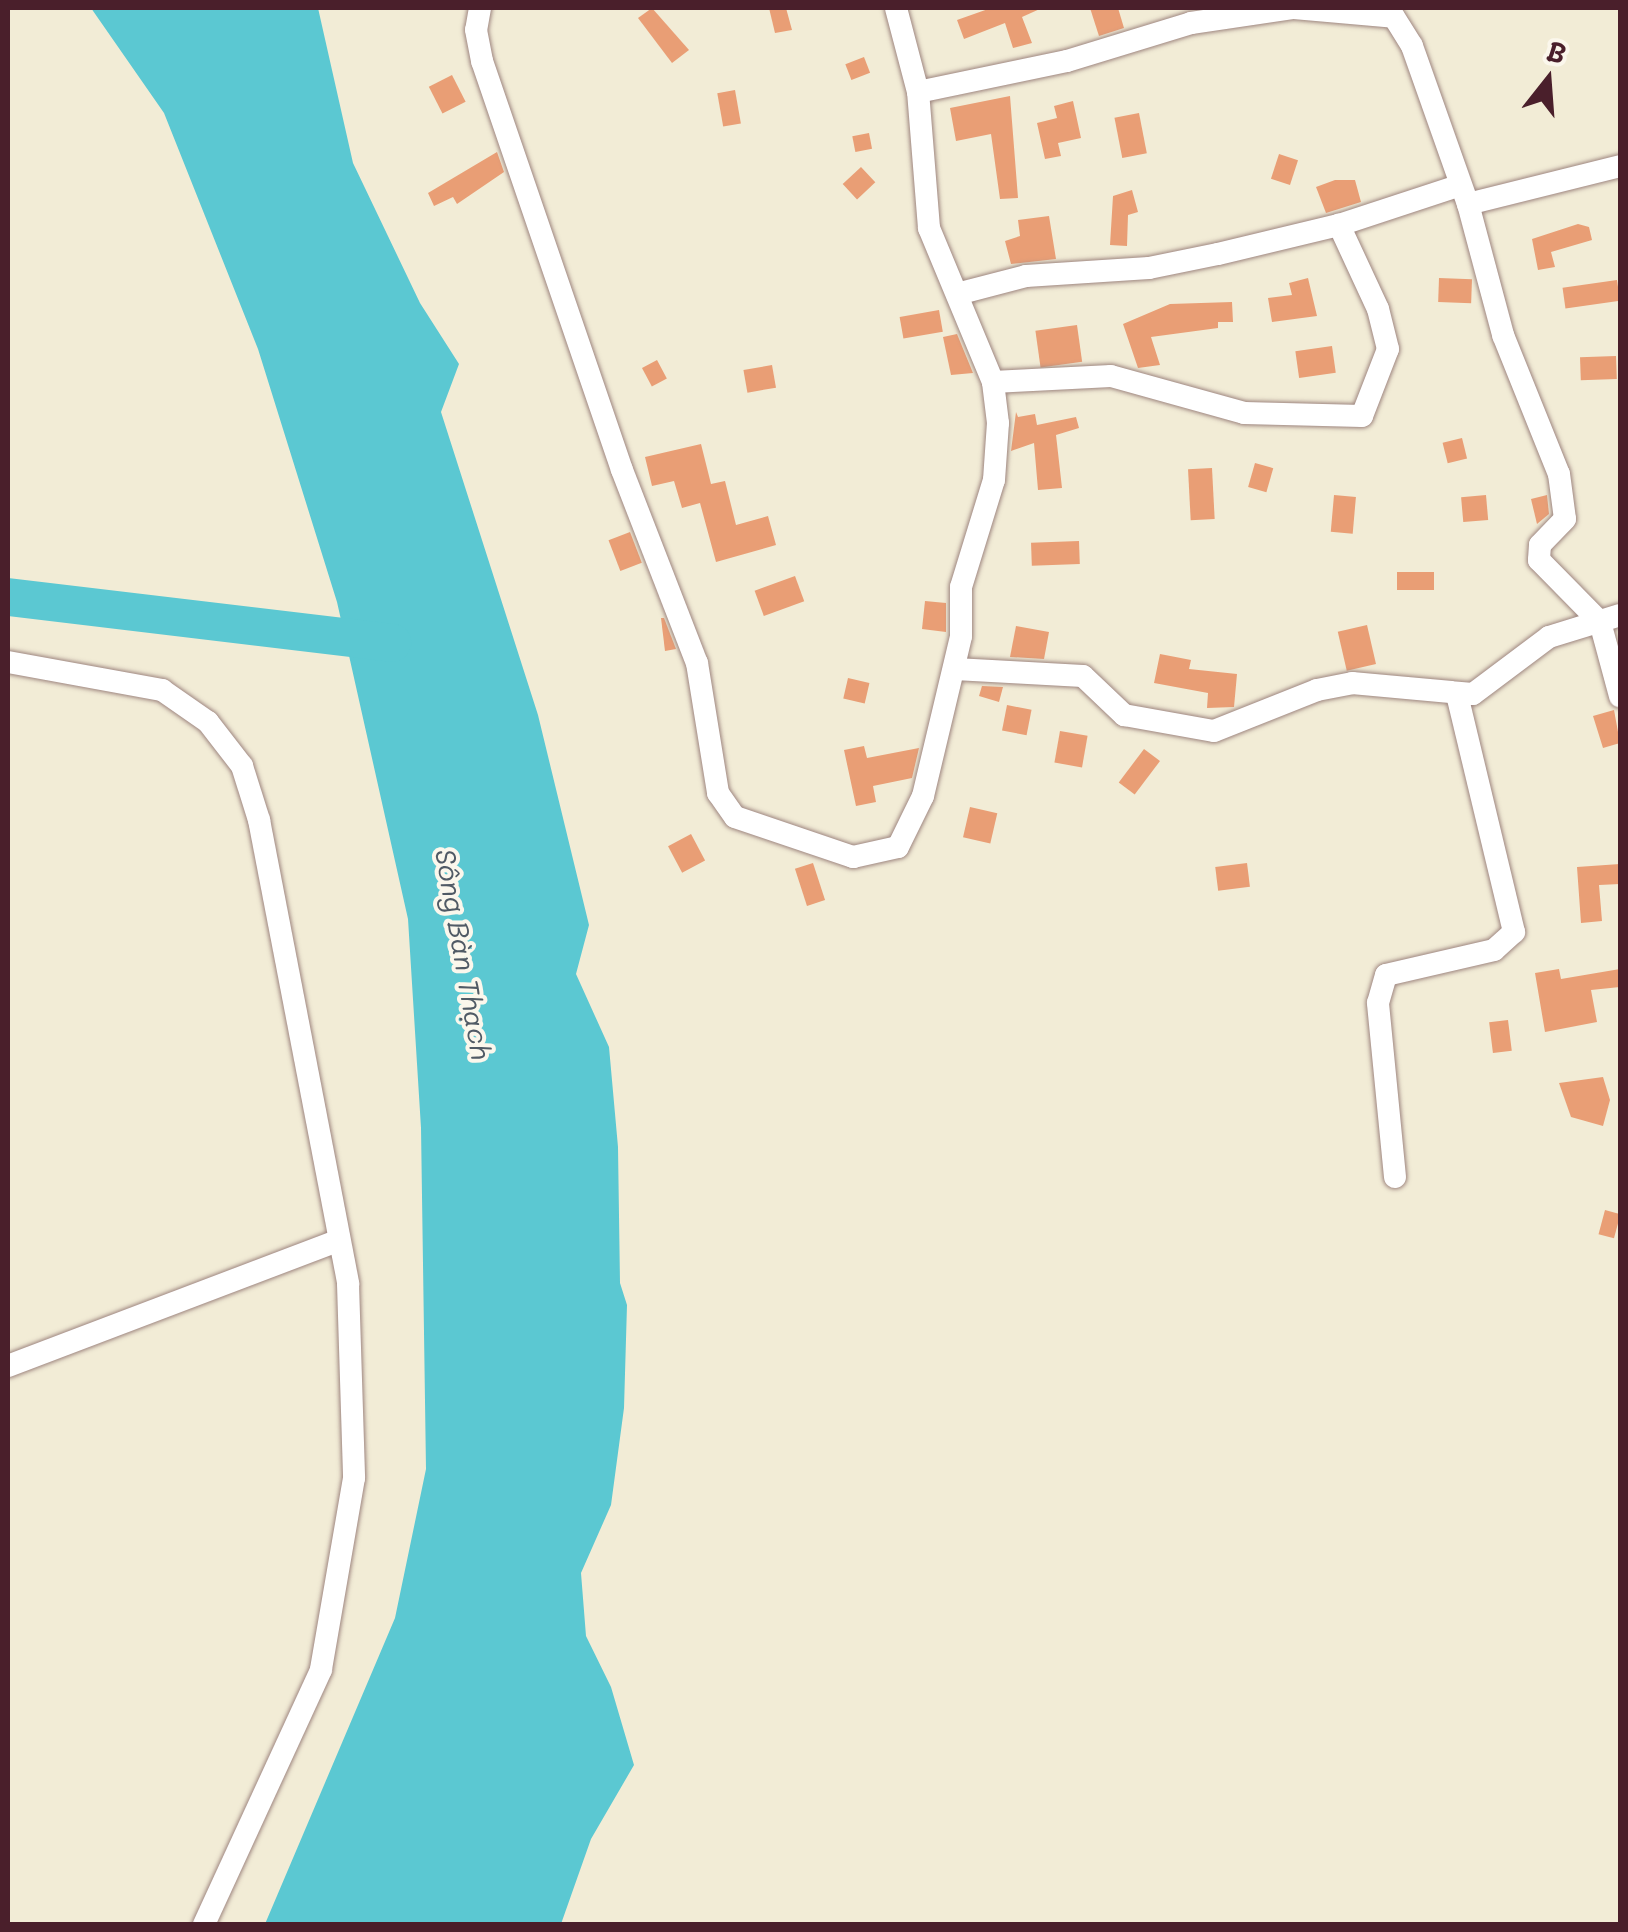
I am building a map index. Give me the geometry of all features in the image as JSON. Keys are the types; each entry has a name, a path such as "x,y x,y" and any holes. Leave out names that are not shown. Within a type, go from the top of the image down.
{"street":[{"path":"480,8 482,61 622,470 697,664 725,808 836,855 898,847 923,796 955,669 961,586 994,480 992,382 929,228 918,92 896,8"},
{"path":"918,92 1066,62 1191,23 1294,8 1394,17 1412,46 1465,195 1503,334 1558,474 1565,519 1540,545 1539,560 1610,618 1620,696"},
{"path":"957,294 1073,269 1148,268 1465,195 1620,166"},
{"path":"992,382 1111,376 1244,413 1362,416 1388,348 1378,309 1340,225"},
{"path":"955,669 1083,676 1124,716 1201,732 1316,690 1352,684 1458,698 1473,694 1549,637 1610,618"},
{"path":"8,662 162,690 208,722 242,766 259,820 348,1284 354,1478 320,1670 204,1924"},
{"path":"1396,1177 1378,1003 1386,975 1494,950 1514,932 1458,698"},
{"path":"8,1366 339,1240"}],"water":[{"name":"Sông Bàn Thạch","path":"91,8 318,8 353,163 420,303 459,364 441,412 538,715 589,925 576,974 609,1047 618,1147 620,1283 627,1305 624,1408 611,1505 581,1573 586,1636 611,1687 634,1765 591,1839 561,1924 265,1924 395,1618 426,1469 421,1128 408,919 337,602 258,349 164,113"}],"building":[{"path":"652,8 689,50 672,63 638,18"},
{"path":"769,8 786,8 792,30 775,33"},
{"path":"991,8 1042,8 1022,17 1032,43 1013,48 1005,23 964,39 957,20"},
{"path":"1090,8 1118,8 1124,28 1099,36"},
{"path":"864,57 870,73 851,80 845,64"},
{"path":"452,75 466,102 442,114 429,87"},
{"path":"735,90 741,123 723,127 717,93"},
{"path":"1010,96 1018,198 1000,199 991,134 956,141 950,108"},
{"path":"1073,101 1081,138 1058,143 1061,156 1045,159 1037,123 1057,118 1054,106"},
{"path":"1139,113 1147,153 1122,158 1114,118"},
{"path":"869,133 872,149 855,152 852,136"},
{"path":"497,152 504,172 457,204 453,197 434,206 428,193"},
{"path":"1279,154 1298,160 1290,185 1271,179"},
{"path":"861,167 875,182 857,199 843,184"},
{"path":"1335,180 1355,180 1361,202 1326,213 1316,187"},
{"path":"1132,190 1138,212 1128,215 1127,246 1110,245 1113,196"},
{"path":"1049,216 1056,259 1011,264 1005,241 1020,236 1018,220"},
{"path":"1578,224 1589,227 1592,240 1551,252 1555,267 1538,270 1532,239"},
{"path":"1308,278 1317,316 1272,322 1268,298 1292,295 1289,283"},
{"path":"1439,278 1472,279 1471,303 1438,302"},
{"path":"1617,280 1620,301 1565,308 1563,288"},
{"path":"1232,302 1233,322 1218,322 1218,328 1151,337 1160,365 1138,368 1123,324 1170,304"},
{"path":"939,310 943,332 903,339 900,317"},
{"path":"1077,325 1082,362 1041,367 1035,331"},
{"path":"957,334 973,373 951,375 943,337"},
{"path":"1332,346 1336,373 1299,378 1295,351"},
{"path":"1616,356 1617,379 1581,380 1580,357"},
{"path":"657,360 667,379 652,387 642,368"},
{"path":"772,365 776,388 747,393 743,370"},
{"path":"1016,412 1018,417 1035,414 1037,425 1076,417 1079,428 1056,435 1062,488 1038,490 1034,443 1011,451"},
{"path":"1462,438 1467,458 1448,463 1443,443"},
{"path":"701,444 711,484 725,481 736,525 768,516 776,545 716,562 700,503 682,508 674,481 652,486 645,457"},
{"path":"1255,463 1273,468 1266,492 1248,487"},
{"path":"1212,468 1215,519 1191,520 1188,469"},
{"path":"1334,495 1356,497 1353,534 1331,532"},
{"path":"1486,495 1488,520 1463,522 1461,497"},
{"path":"1547,495 1549,514 1537,524 1531,499"},
{"path":"630,532 642,563 620,571 609,540"},
{"path":"1079,541 1080,564 1032,566 1031,543"},
{"path":"1397,572 1434,572 1434,590 1397,590"},
{"path":"795,576 804,601 764,616 755,591"},
{"path":"925,601 946,603 946,632 922,629"},
{"path":"664,618 676,649 665,651"},
{"path":"1367,625 1376,664 1347,671 1338,632"},
{"path":"1016,626 1049,632 1044,659 1010,657"},
{"path":"1160,654 1191,660 1189,669 1237,674 1234,707 1207,708 1208,693 1154,683"},
{"path":"848,678 869,683 865,703 843,698"},
{"path":"982,686 1003,687 999,702 979,696"},
{"path":"1007,705 1032,710 1027,735 1002,731"},
{"path":"1614,710 1620,743 1603,748 1593,716"},
{"path":"1060,731 1088,736 1082,767 1054,763"},
{"path":"864,746 867,758 919,748 912,778 873,786 876,802 856,806 844,750"},
{"path":"1144,749 1160,761 1135,795 1119,783"},
{"path":"970,807 997,813 990,844 963,837"},
{"path":"691,834 705,860 682,873 668,846"},
{"path":"813,863 825,900 807,906 795,869"},
{"path":"1247,863 1250,887 1218,891 1215,867"},
{"path":"1620,864 1620,884 1599,885 1602,921 1581,923 1577,867"},
{"path":"1559,969 1561,979 1620,969 1620,987 1591,990 1597,1022 1545,1032 1535,973"},
{"path":"1508,1020 1512,1051 1493,1053 1489,1022"},
{"path":"1603,1077 1610,1100 1603,1126 1571,1117 1559,1083"},
{"path":"1605,1210 1620,1214 1614,1238 1599,1234"}],"waterway":[{"path":"8,597 392,643"}]}
